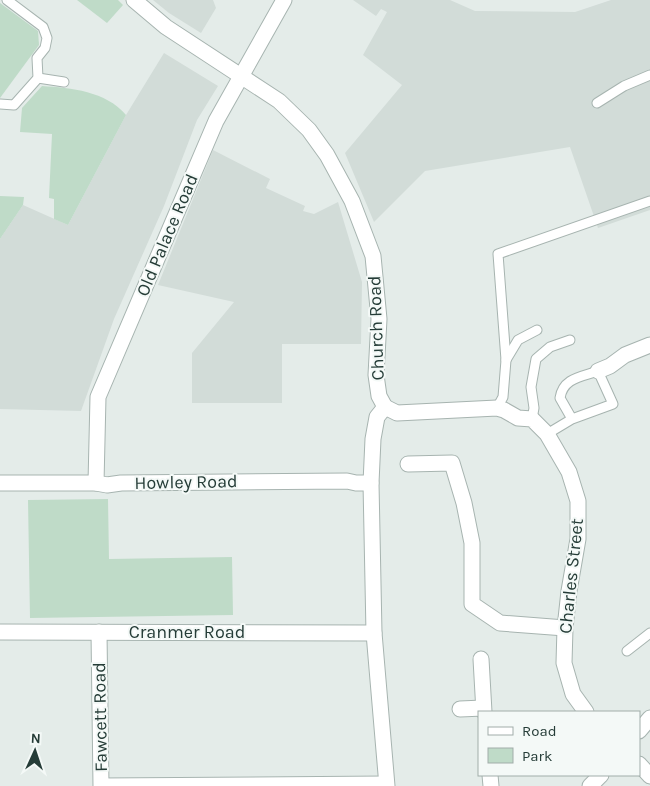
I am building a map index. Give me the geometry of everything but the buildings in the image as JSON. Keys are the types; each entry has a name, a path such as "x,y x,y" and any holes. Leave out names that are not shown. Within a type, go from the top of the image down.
{"street":[{"name":"Church Road","path":"134,0 166,27 279,101 309,130 327,156 352,202 373,256 380,319 376,375 379,396 385,407"},
{"name":"Old Palace Road","path":"96,484 98,396 216,121 284,0"},
{"path":"598,371 610,366 625,355 650,345"},
{"name":"Charles Street","path":"385,407 397,413 497,408 518,418 532,419 548,434 569,472 578,502 578,539 569,591 564,663 572,694 585,711"},
{"path":"385,407 377,417 371,483 374,633 387,785"},
{"path":"408,464 452,463 464,503 472,543 472,604 500,623 565,628"},
{"name":"Howley Road","path":"0,483 107,485 121,483 347,481 371,483"},
{"name":"Cranmer Road","path":"0,632 374,633"},
{"name":"Fawcett Road","path":"99,632 100,786 387,785"},
{"path":"460,710 484,710 481,659"},
{"path":"640,730 650,718"},
{"path":"640,765 650,776"},
{"path":"590,786 600,776"}],"lane":[{"path":"0,104 14,105 38,78 37,58 45,48 47,38 44,27 7,0"},
{"path":"597,104 624,86 650,75"},
{"path":"38,78 64,82"},
{"path":"497,408 504,397 506,360 498,254 650,201"},
{"path":"506,360 518,340 537,330"},
{"path":"532,419 534,408 530,387 536,359 550,347 570,340"},
{"path":"548,434 572,419 613,404 598,371 569,381 561,390 560,398 572,419"},
{"path":"627,651 650,632"}],"shaded area":[{"path":"153,0 213,0 216,8 201,33 169,13"},
{"path":"353,0 450,0 475,11 575,12 611,0 650,0 650,210 598,228 570,147 425,171 374,222 345,153 402,85 363,55 387,12 381,9 376,16"},
{"path":"164,53 218,86 197,120 164,206 114,319 81,411 0,409 0,239 23,205 68,225 126,115"},
{"path":"213,150 270,179 266,188 305,206 303,211 314,214 338,202 362,282 361,344 282,344 282,403 192,403 192,353 234,302 158,285"}],"green space":[{"path":"77,0 118,0 123,5 107,23"},
{"path":"0,3 38,31 39,45 0,98"},
{"path":"42,86 87,92 109,101 126,115 68,225 54,219 54,199 49,198 52,134 20,132 22,108"},
{"path":"0,196 24,197 23,205 0,239"},
{"path":"108,499 109,559 232,557 233,615 30,618 28,500"}]}
